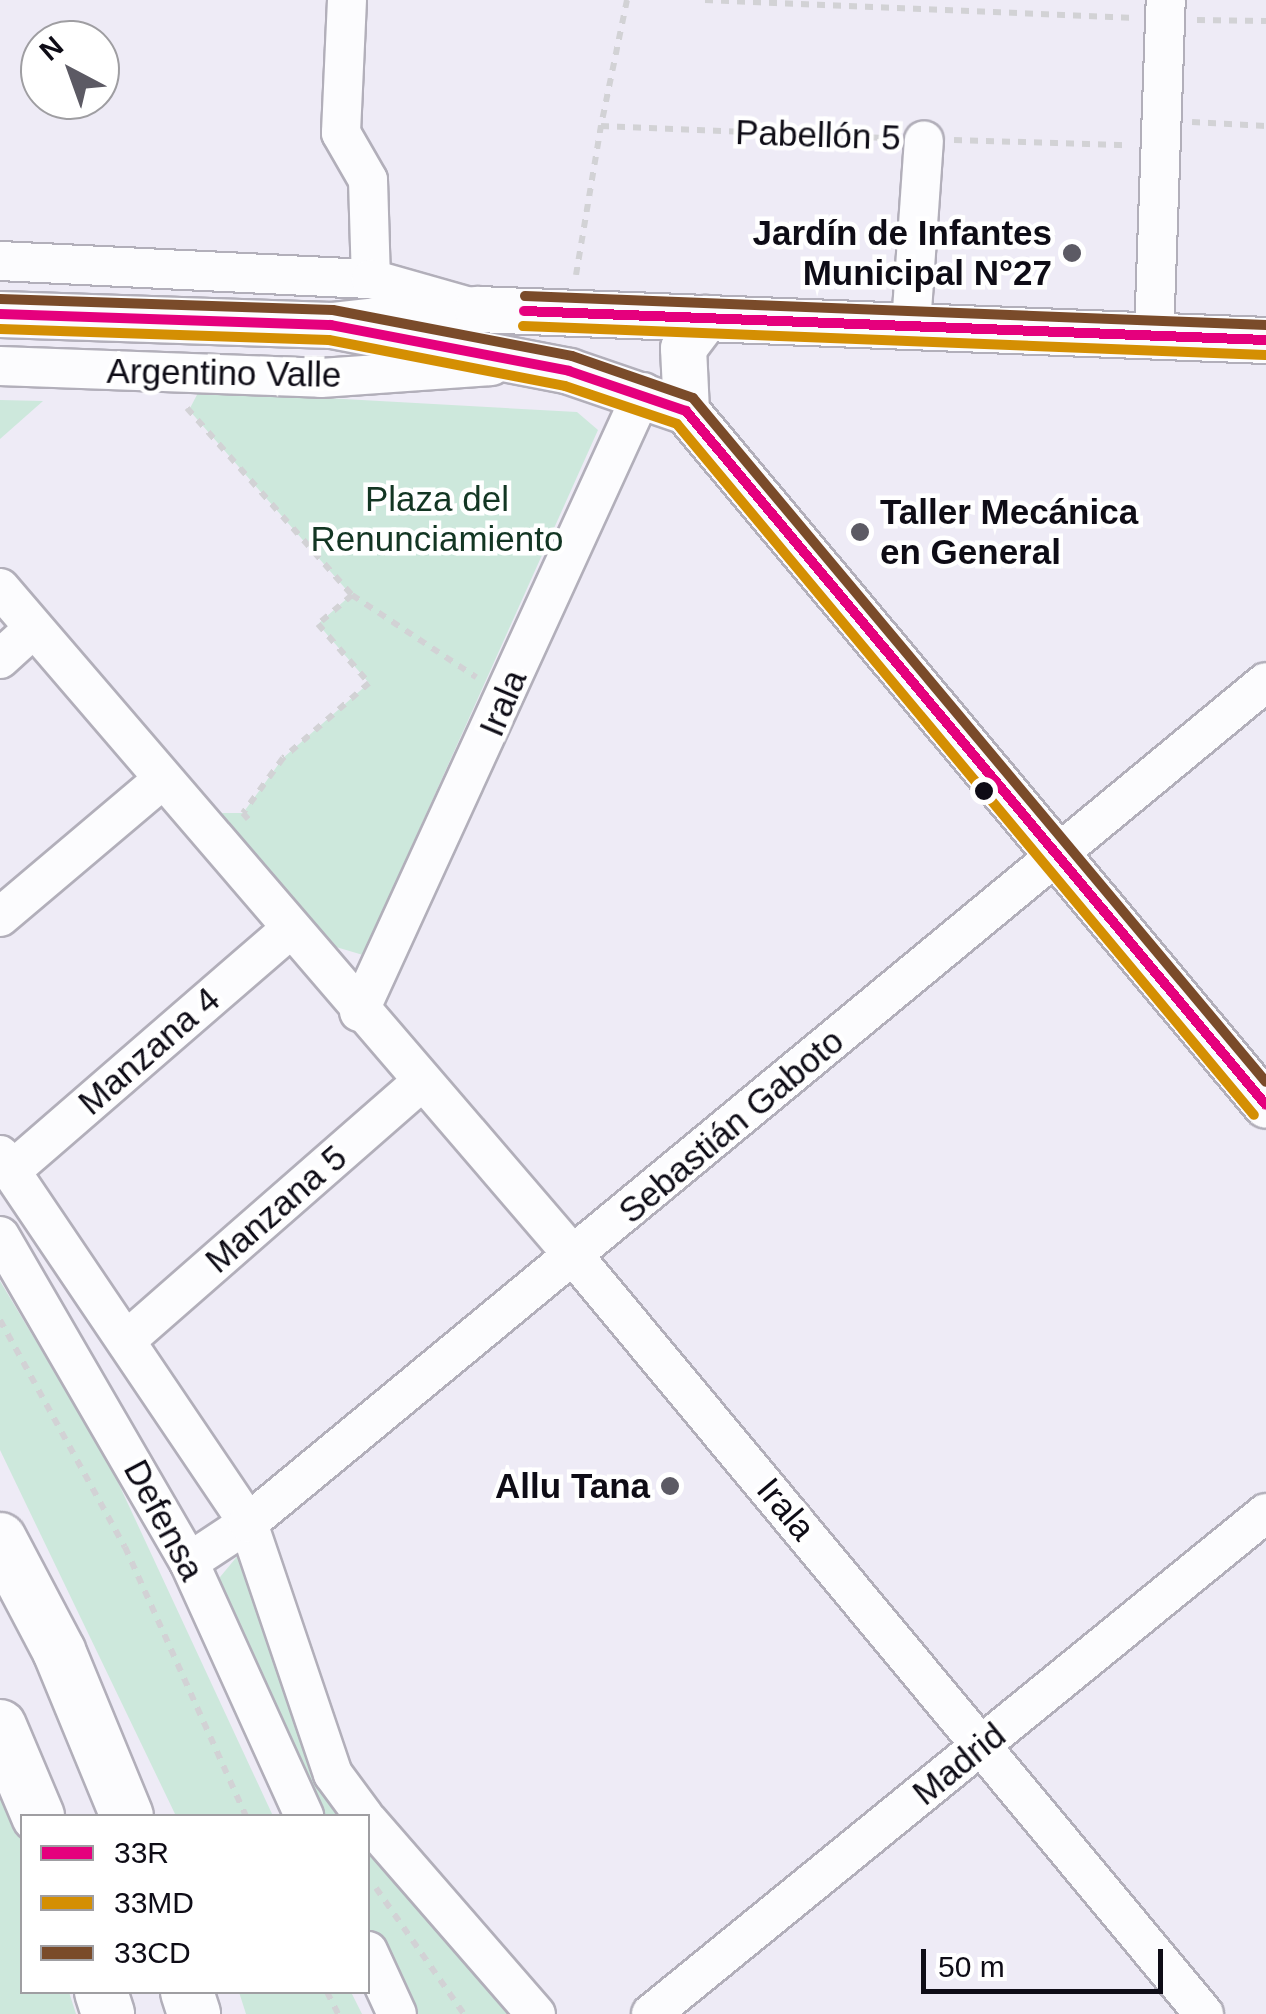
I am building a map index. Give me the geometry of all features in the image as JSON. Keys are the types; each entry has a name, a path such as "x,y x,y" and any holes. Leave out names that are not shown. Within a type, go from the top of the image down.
{"highway":[{"path":"0,1539 59,1650 126,1814"},
{"path":"0,1726 37,1814"}],"main road":[{"path":"0,314 330,325 477,309 1266,340"},
{"path":"686,410 683,348 706,318"},
{"path":"330,325 644,392 686,410 1266,1105"}],"street":[{"path":"346,0 341,133 368,180 371,279"},
{"path":"1154,336 1166,10"},
{"path":"911,325 924,140"},
{"path":"0,261 371,279 477,309"},
{"name":"Argentino Valle","path":"0,366 320,378 508,364"},
{"name":"Irala","path":"359,1012 491,686 644,392"},
{"name":"Irala","path":"0,588 287,932 574,1256 1204,2014"},
{"path":"0,659 34,630"},
{"name":"Sebastián Gaboto","path":"190,1562 248,1523 1266,682"},
{"path":"0,918 161,781"},
{"name":"Manzana 4","path":"6,1163 287,932"},
{"name":"Manzana 5","path":"130,1338 422,1081"},
{"path":"6,1163 130,1338 248,1523 332,1774 362,1814"},
{"name":"Defensa","path":"0,1236 190,1562 303,1814"},
{"name":"Madrid","path":"651,2014 1266,1513"},
{"path":"370,1824 536,2014"},
{"path":"370,1955 397,2014"}],"path":[{"path":"596,281 576,280 601,126 627,0"},
{"path":"705,0 1166,10 1266,21"},
{"name":"Pabellón 5","path":"601,126 924,140 1266,126"},
{"path":"176,396 352,595 491,686"},
{"path":"255,828 243,813 283,758 369,683 318,624 352,595"},
{"path":"482,660 491,686"},
{"path":"468,692 491,686"},
{"path":"0,1320 126,1547 245,1814"},
{"path":"370,1879 464,2014"}],"green space":[{"name":"Plaza del Renunciamiento","path":"199,391 577,412 598,430 363,955 336,947 221,813 243,813 283,758 369,683 318,624 351,595 189,410"},
{"path":"0,400 43,401 0,439"},
{"path":"0,1281 109,1463 272,1814 175,1814 0,1450"},
{"path":"249,1542 343,1814 311,1814 211,1588"},
{"path":"0,1781 20,1837 20,1994 70,1994 76,2014 0,2014"},
{"path":"370,1844 523,2014 408,2014 370,1936"},
{"path":"240,1994 352,1994 362,2014 246,2014"}],"transit line":[{"name":"33CD","path":"525,296 1266,325"},
{"name":"33CD","path":"0,299 333,310 572,356 693,398 1266,1082"},
{"name":"33R","path":"524,311 1266,340"},
{"name":"33R","path":"0,314 331,325 569,371 686,411 1266,1105"},
{"name":"33MD","path":"523,326 1265,355"},
{"name":"33MD","path":"0,329 329,340 565,386 677,424 1254,1115"}],"place":[{"name":"Jardín de Infantes Municipal N°27","path":"1072,253"},
{"name":"Taller Mecánica en General","path":"860,532"},
{"name":"Allu Tana","path":"670,1486"}]}
